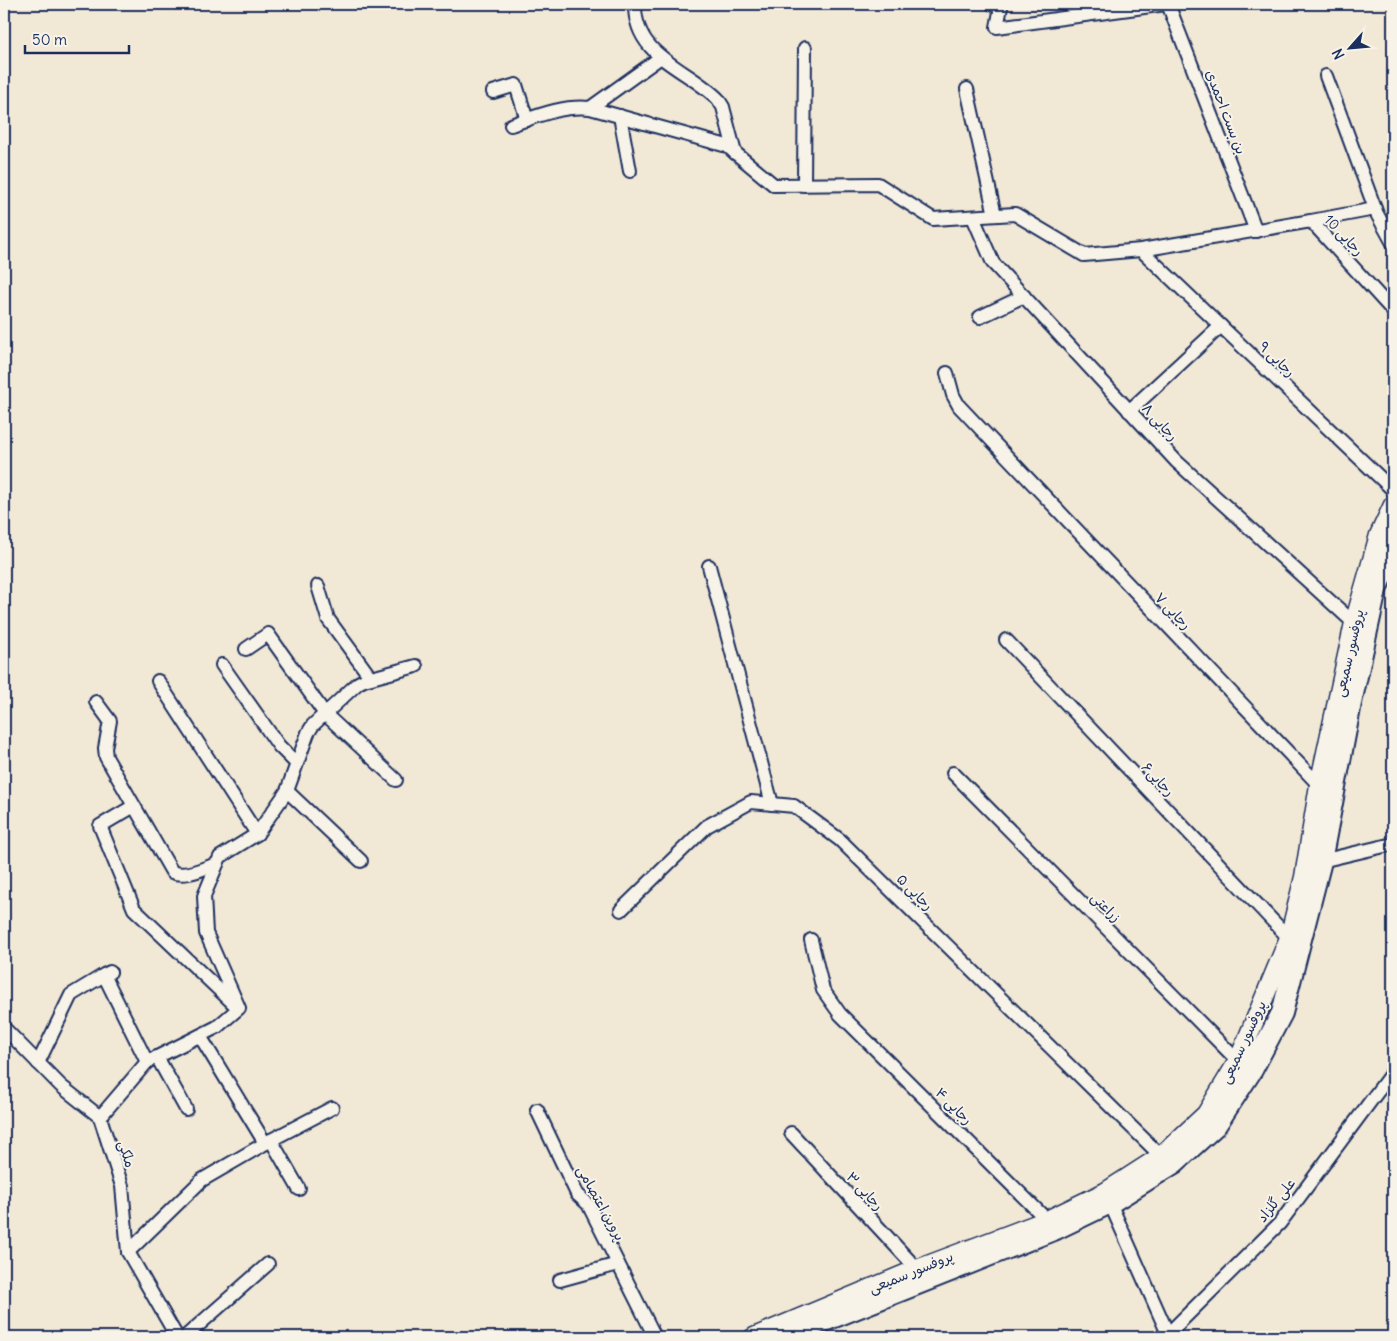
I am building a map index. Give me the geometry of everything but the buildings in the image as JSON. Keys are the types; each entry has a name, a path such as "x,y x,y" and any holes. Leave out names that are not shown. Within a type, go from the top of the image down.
{"main road":[{"name":"پروفسور سمیعی","path":"754,1337 917,1269 1046,1220 1105,1192 1161,1156 1206,1114 1238,1061 1289,938 1304,877 1319,785 1354,623 1379,536 1393,505"},
{"name":"پروفسور سمیعی","path":"784,1337 1056,1230 1110,1203 1174,1163 1216,1126 1252,1070 1282,1012 1321,861 1351,704 1376,590 1393,549"}],"street":[{"path":"635,4 637,26 652,50 718,99 723,107 736,153"},
{"path":"992,4 1001,7 997,27 1167,4"},
{"name":"بن بست احمدی","path":"1167,4 1256,231"},
{"path":"804,185 805,48"},
{"path":"590,108 661,57"},
{"path":"1326,76 1375,209 1393,243"},
{"path":"493,92 516,85 527,120"},
{"path":"967,89 995,215"},
{"name":"رجایی 10","path":"512,125 565,108 590,108 727,146 774,185 878,184 933,219 1015,214 1084,255 1141,250 1311,221 1393,310"},
{"path":"620,116 630,171"},
{"path":"1311,221 1375,209"},
{"name":"رجایی ۸","path":"973,217 993,263 1176,461 1354,623"},
{"name":"رجایی ۹","path":"1141,250 1393,490"},
{"path":"980,317 1024,296"},
{"path":"1130,411 1221,326"},
{"name":"رجایی ۷","path":"947,373 953,395 959,406 1319,785"},
{"path":"709,566 772,804"},
{"path":"318,586 328,619 371,678"},
{"path":"246,649 268,634 325,714 396,780"},
{"name":"رجایی۶","path":"1006,640 1289,938"},
{"path":"222,665 279,746 296,763"},
{"path":"239,1008 206,932 204,896 220,857 257,834 286,791 308,733 325,714 358,683 416,666"},
{"path":"158,681 257,834"},
{"path":"96,702 110,721 105,748 106,756 172,872 178,874 187,873 217,864"},
{"name":"زراعتی","path":"953,773 1238,1061"},
{"path":"286,791 361,861"},
{"name":"رجایی ۵","path":"622,910 707,826 751,802 794,806 840,840 1161,1156"},
{"path":"134,806 100,826 134,909 239,1008"},
{"path":"1321,861 1393,844"},
{"name":"رجایی ۴","path":"810,940 823,990 840,1014 1046,1220"},
{"path":"38,1063 71,994 107,973 152,1060 186,1109"},
{"path":"4,1028 61,1086 100,1116 152,1060 217,1027 239,1008"},
{"path":"200,1036 299,1189"},
{"name":"علی گلزاد","path":"1110,1203 1167,1336 1280,1222 1393,1071"},
{"path":"128,1252 202,1180 268,1141 332,1108"},
{"name":"پروین اعتصامی","path":"537,1110 576,1194 588,1204 655,1337"},
{"name":"ملکی","path":"100,1116 122,1186 128,1252 176,1337"},
{"name":"رجایی ۳","path":"791,1133 917,1269"},
{"path":"185,1337 268,1264"},
{"path":"560,1280 618,1264"}]}
